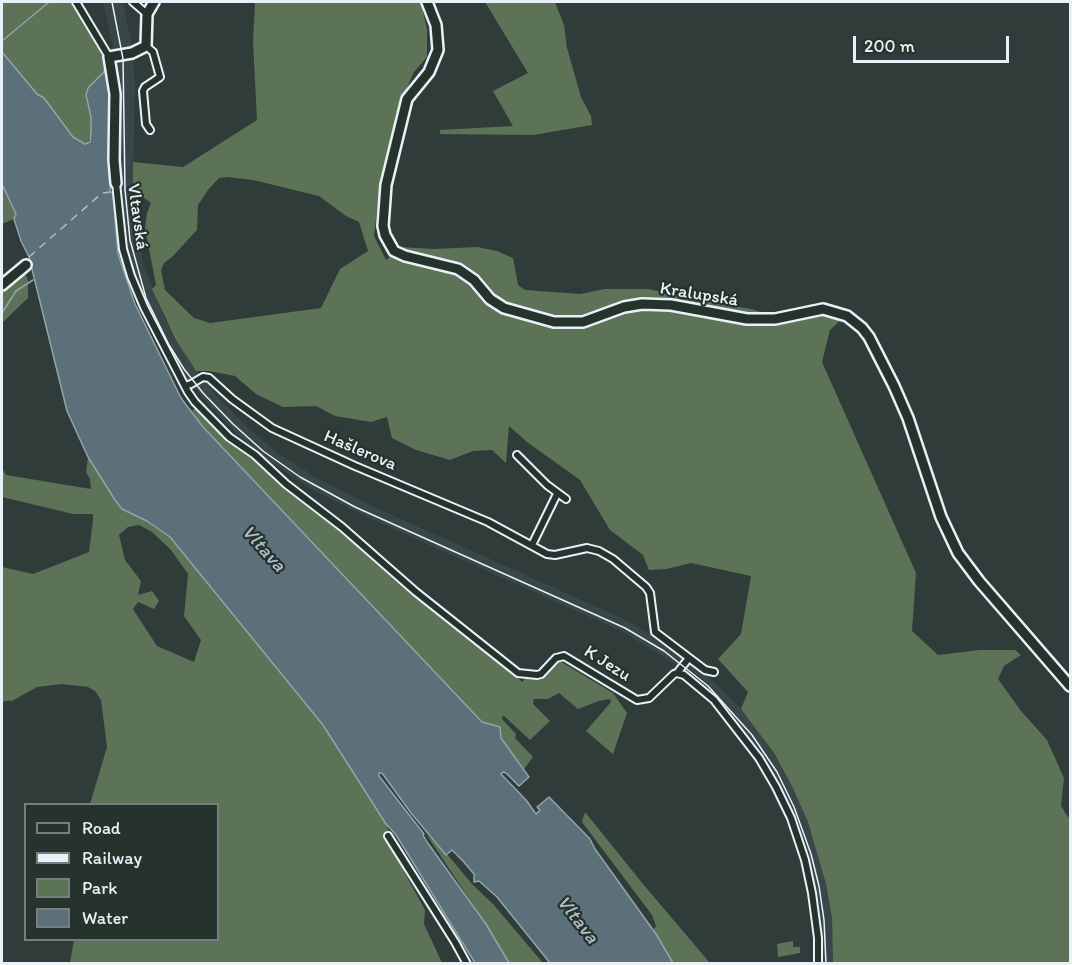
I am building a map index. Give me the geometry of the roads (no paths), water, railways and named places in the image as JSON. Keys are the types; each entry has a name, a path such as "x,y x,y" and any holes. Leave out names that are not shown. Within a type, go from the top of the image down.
{"street":[{"path":"76,2 109,57 132,53 146,46"},
{"path":"133,2 147,14"},
{"path":"146,46 147,14 154,2"},
{"name":"Kralupská","path":"427,2 436,25 438,50 429,72 407,99 386,184 383,226 385,235 394,250 405,256 458,269 474,280 490,299 504,308 555,322 583,322 624,307 642,304 671,305 747,319 775,319 823,309 847,316 869,337 909,418 941,517 958,553 979,582 1071,686"},
{"path":"146,46 153,52 160,77 145,87 143,91 146,124 150,130"},
{"name":"Vltavská","path":"109,57 116,94 114,160 116,183 123,249 131,276 154,328 185,386 195,402 229,437"},
{"path":"2,285 26,265"},
{"name":"Hašlerova","path":"185,386 202,377 208,378 272,428 488,522 547,554 555,555 586,548 599,551 639,579 650,593 655,632 705,670 714,672"},
{"name":"K Jezu","path":"229,437 255,455 286,484 342,527 416,592 518,673 541,674 556,658 564,656 642,701 649,698 677,673"},
{"path":"517,455 557,494 566,499"},
{"path":"532,545 557,494"},
{"path":"689,658 677,673 684,675 714,700 744,736 776,786 791,818 805,860 816,915 818,963"},
{"path":"388,836 466,963"}],"water":[{"name":"Vltava","path":"2,52 37,94 44,98 73,137 85,144 90,142 91,131 91,117 86,95 88,88 104,72 105,66 108,66 113,98 110,191 113,194 118,254 135,304 181,398 203,427 482,722 500,727 501,738 529,777 519,786 506,773 501,774 536,814 540,810 537,807 549,797 590,839 656,934 673,963 550,963 497,897 479,881 474,882 474,874 463,861 452,850 446,855 382,773 379,773 486,924 509,963 475,963 396,835 386,824 323,725 170,537 147,521 122,509 115,500 88,457 67,411 29,257 14,219 16,214 2,184"}],"waterway":[{"path":"2,41 49,2"},
{"path":"2,313 16,291 33,280"}],"railway":[{"path":"112,2 123,59 125,190 130,240 146,298 169,345 184,369 233,424 263,451 300,477 355,507 625,628 664,651 708,686 752,735 777,772 794,807 811,854 819,886 824,920 826,964"}]}
